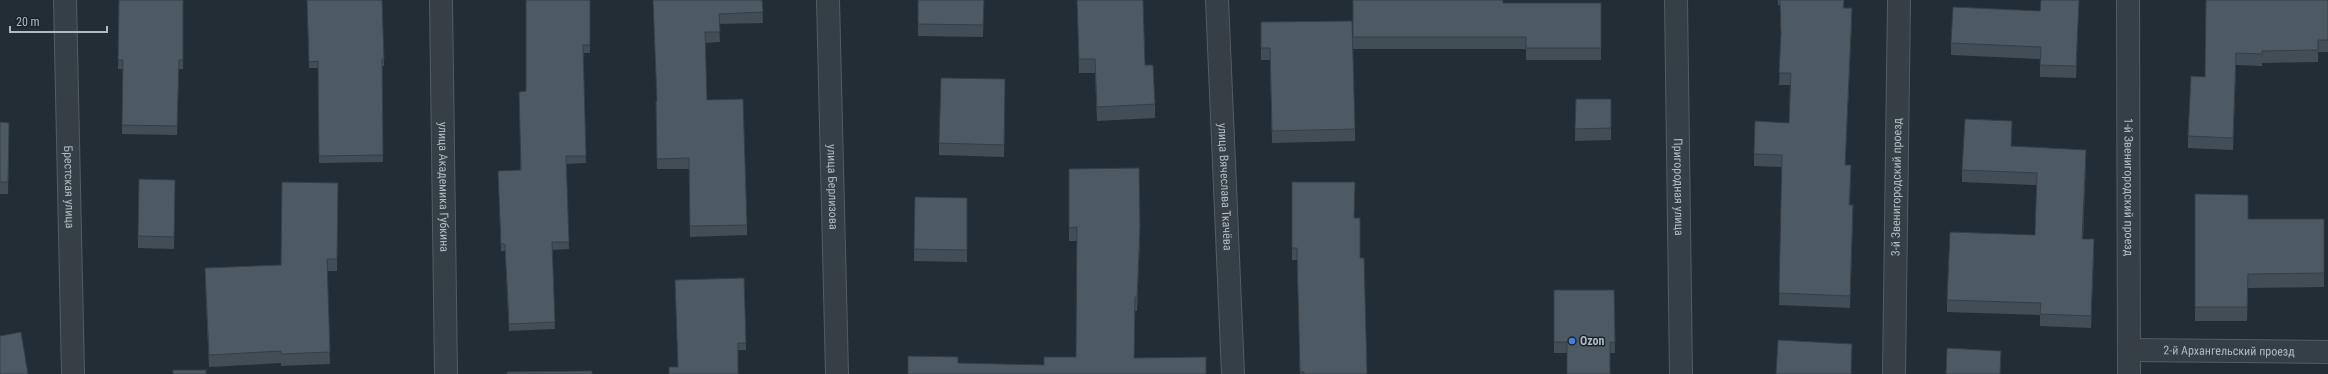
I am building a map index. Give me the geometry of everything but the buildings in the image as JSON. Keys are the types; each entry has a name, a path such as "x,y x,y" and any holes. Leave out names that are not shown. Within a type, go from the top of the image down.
{"street":[{"name":"Брестская улица","path":"65,0 73,374"},
{"name":"улица Академика Губкина","path":"441,0 446,374"},
{"name":"улица Берлизова","path":"828,0 838,374"},
{"name":"улица Вячеслава Ткачёва","path":"1218,0 1233,374"},
{"name":"Пригородная улица","path":"1676,0 1681,374"},
{"name":"3-й Звенигородский проезд","path":"1894,374 1899,0"},
{"name":"1-й Звенигородский проезд","path":"2128,0 2129,374"},
{"name":"2-й Архангельский проезд","path":"2129,350 2328,352"}],"place":[{"name":"Ozon","path":"1572,341"}]}
